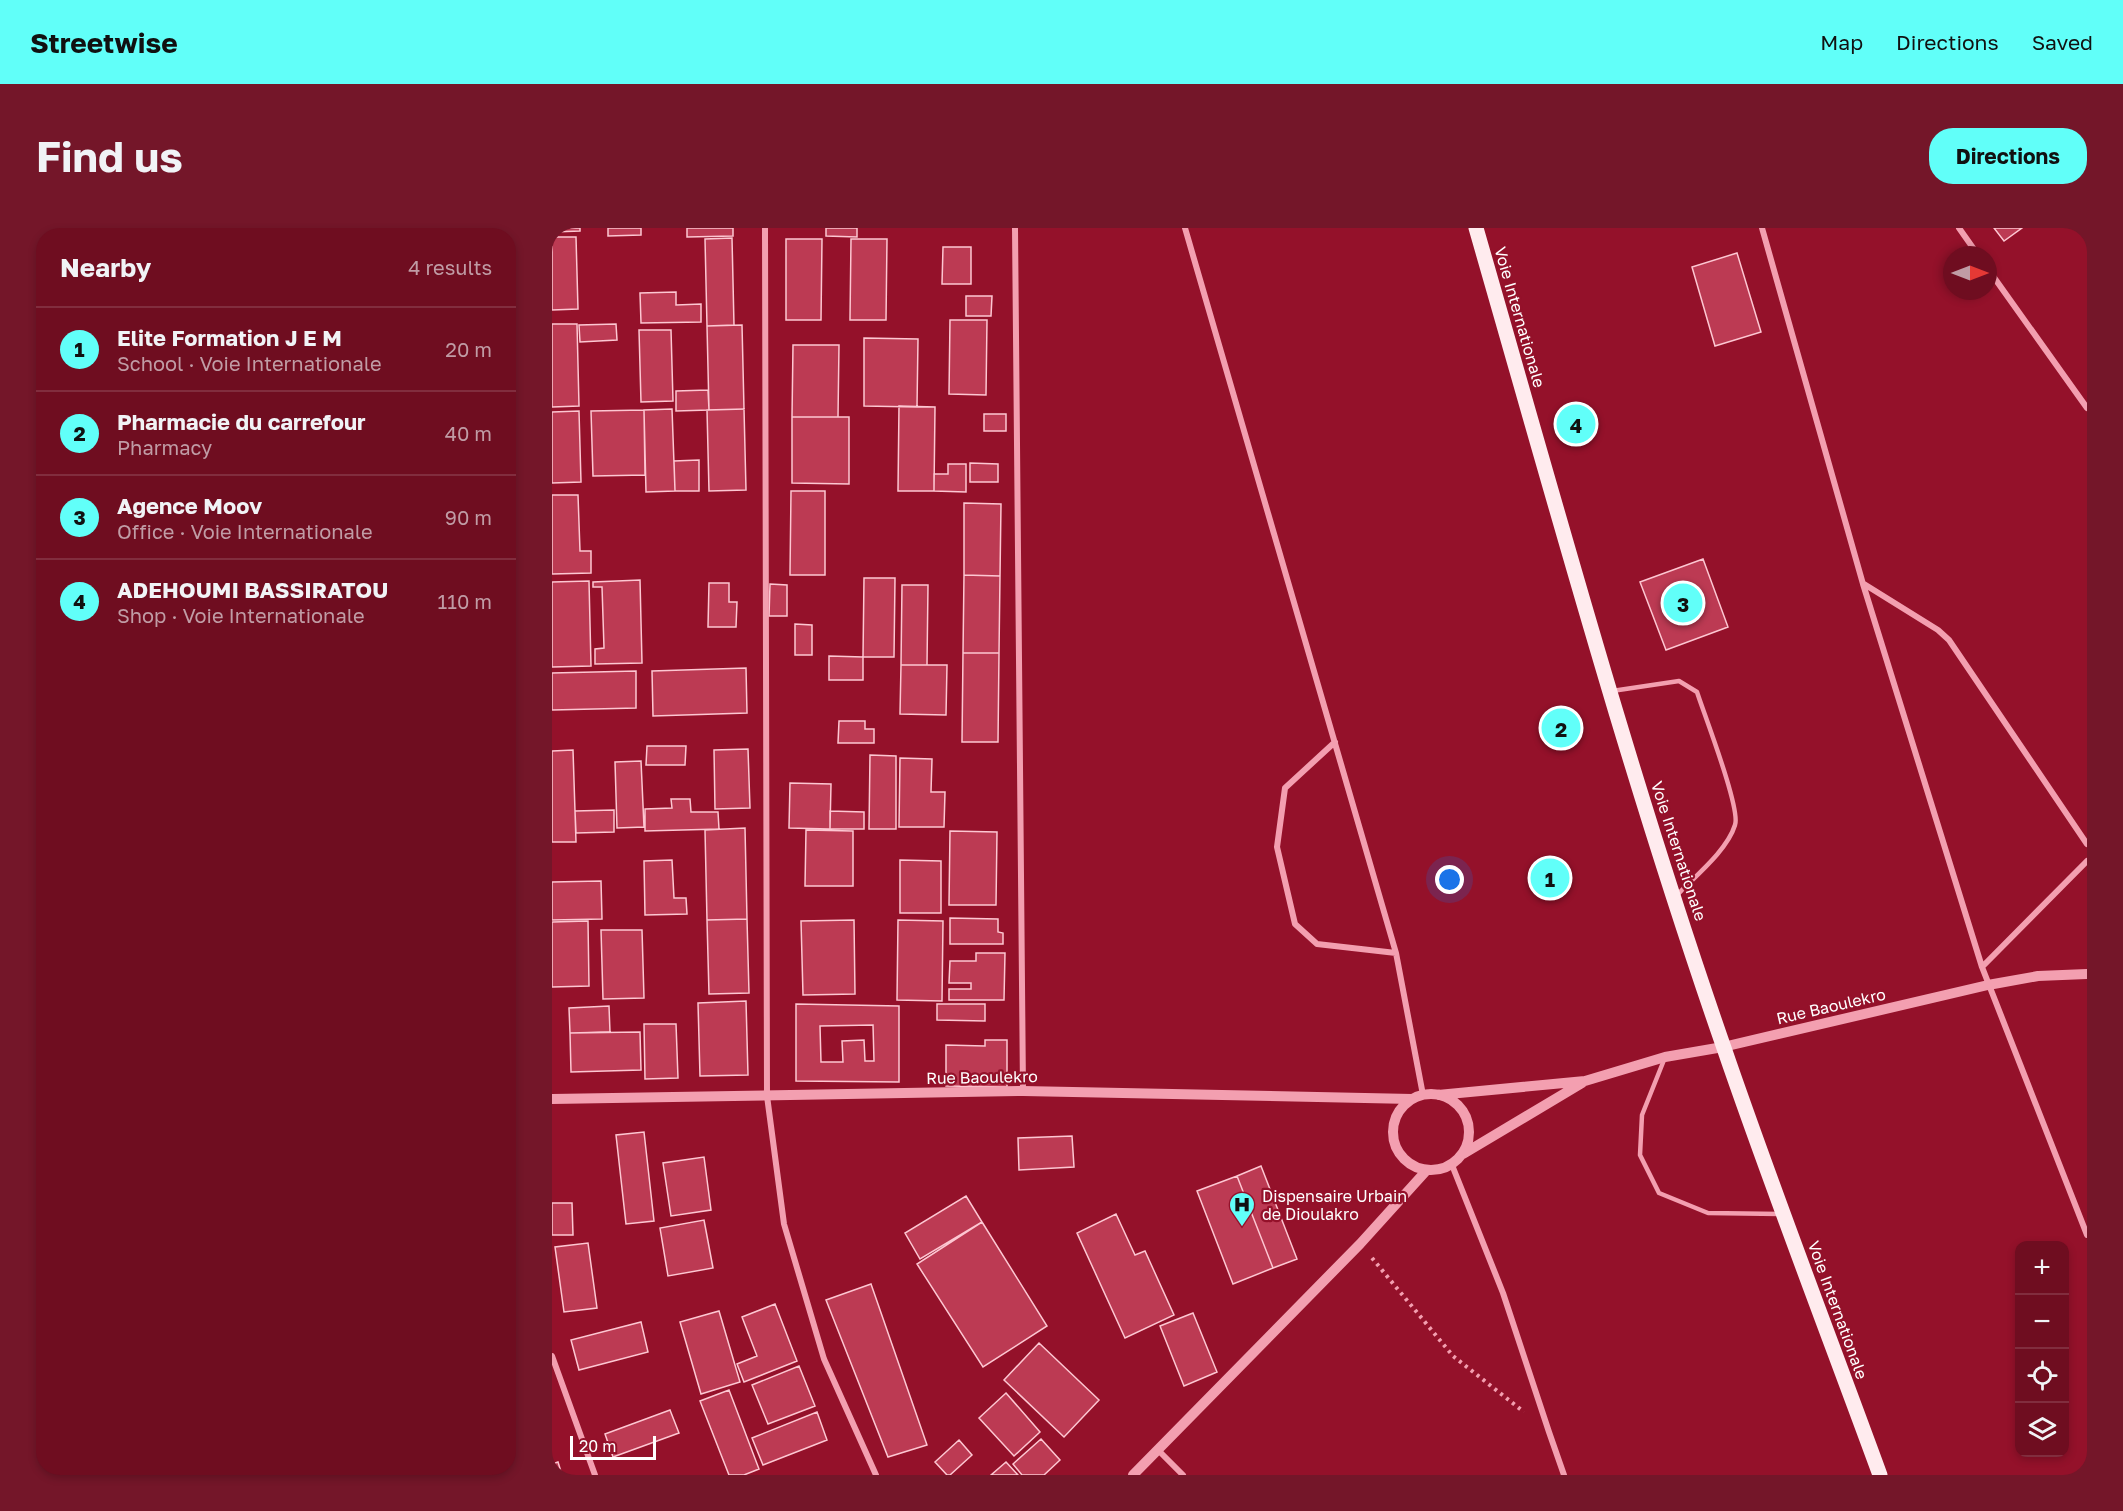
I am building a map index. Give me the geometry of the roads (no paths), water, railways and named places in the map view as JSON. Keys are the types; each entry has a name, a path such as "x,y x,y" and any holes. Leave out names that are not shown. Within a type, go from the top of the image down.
{"main road":[{"name":"Voie Internationale","path":"1476,228 1609,691 1723,1047 1880,1475"}],"street":[{"path":"765,228 767,1096 784,1224 824,1359 876,1475"},
{"path":"1015,228 1023,1091"},
{"path":"1185,228 1396,952 1423,1095"},
{"path":"1762,228 1863,584 1982,967 2087,1235"},
{"path":"1959,228 1972,246"},
{"path":"1997,282 2087,408"},
{"path":"1863,584 1938,630 1949,640 2087,844"},
{"path":"1335,742 1285,788 1277,847 1295,924 1317,944 1396,952"},
{"path":"1982,967 2087,861"},
{"name":"Rue Baoulekro","path":"1438,1095 1585,1081 1665,1057 1723,1047 1988,984 2038,976 2087,974"},
{"name":"Rue Baoulekro","path":"1463,1154 1585,1081"},
{"name":"Rue Baoulekro","path":"552,1100 1023,1091 1412,1099"},
{"path":"1423,1095 1438,1095 1455,1102 1466,1118 1469,1136 1463,1154 1452,1165 1426,1171 1405,1161 1394,1141 1393,1128 1396,1117 1412,1099 1423,1095"},
{"path":"1452,1165 1503,1293 1564,1475"},
{"path":"1133,1475 1360,1244 1426,1171"},
{"path":"552,1356 595,1475"},
{"path":"1159,1451 1183,1475"}],"lane":[{"path":"1609,691 1679,681 1697,692 1732,797 1736,824 1722,849 1675,897"},
{"path":"1665,1057 1642,1115 1641,1125 1640,1155 1659,1193 1708,1213 1784,1214"}],"place":[{"name":"ADEHOUMI BASSIRATOU","path":"1576,424"},
{"name":"Agence Moov","path":"1683,603"},
{"name":"Pharmacie du carrefour","path":"1561,728"},
{"name":"Elite Formation J E M","path":"1550,878"},
{"name":"Dispensaire Urbain de Dioulakro","path":"1242,1228"}]}
